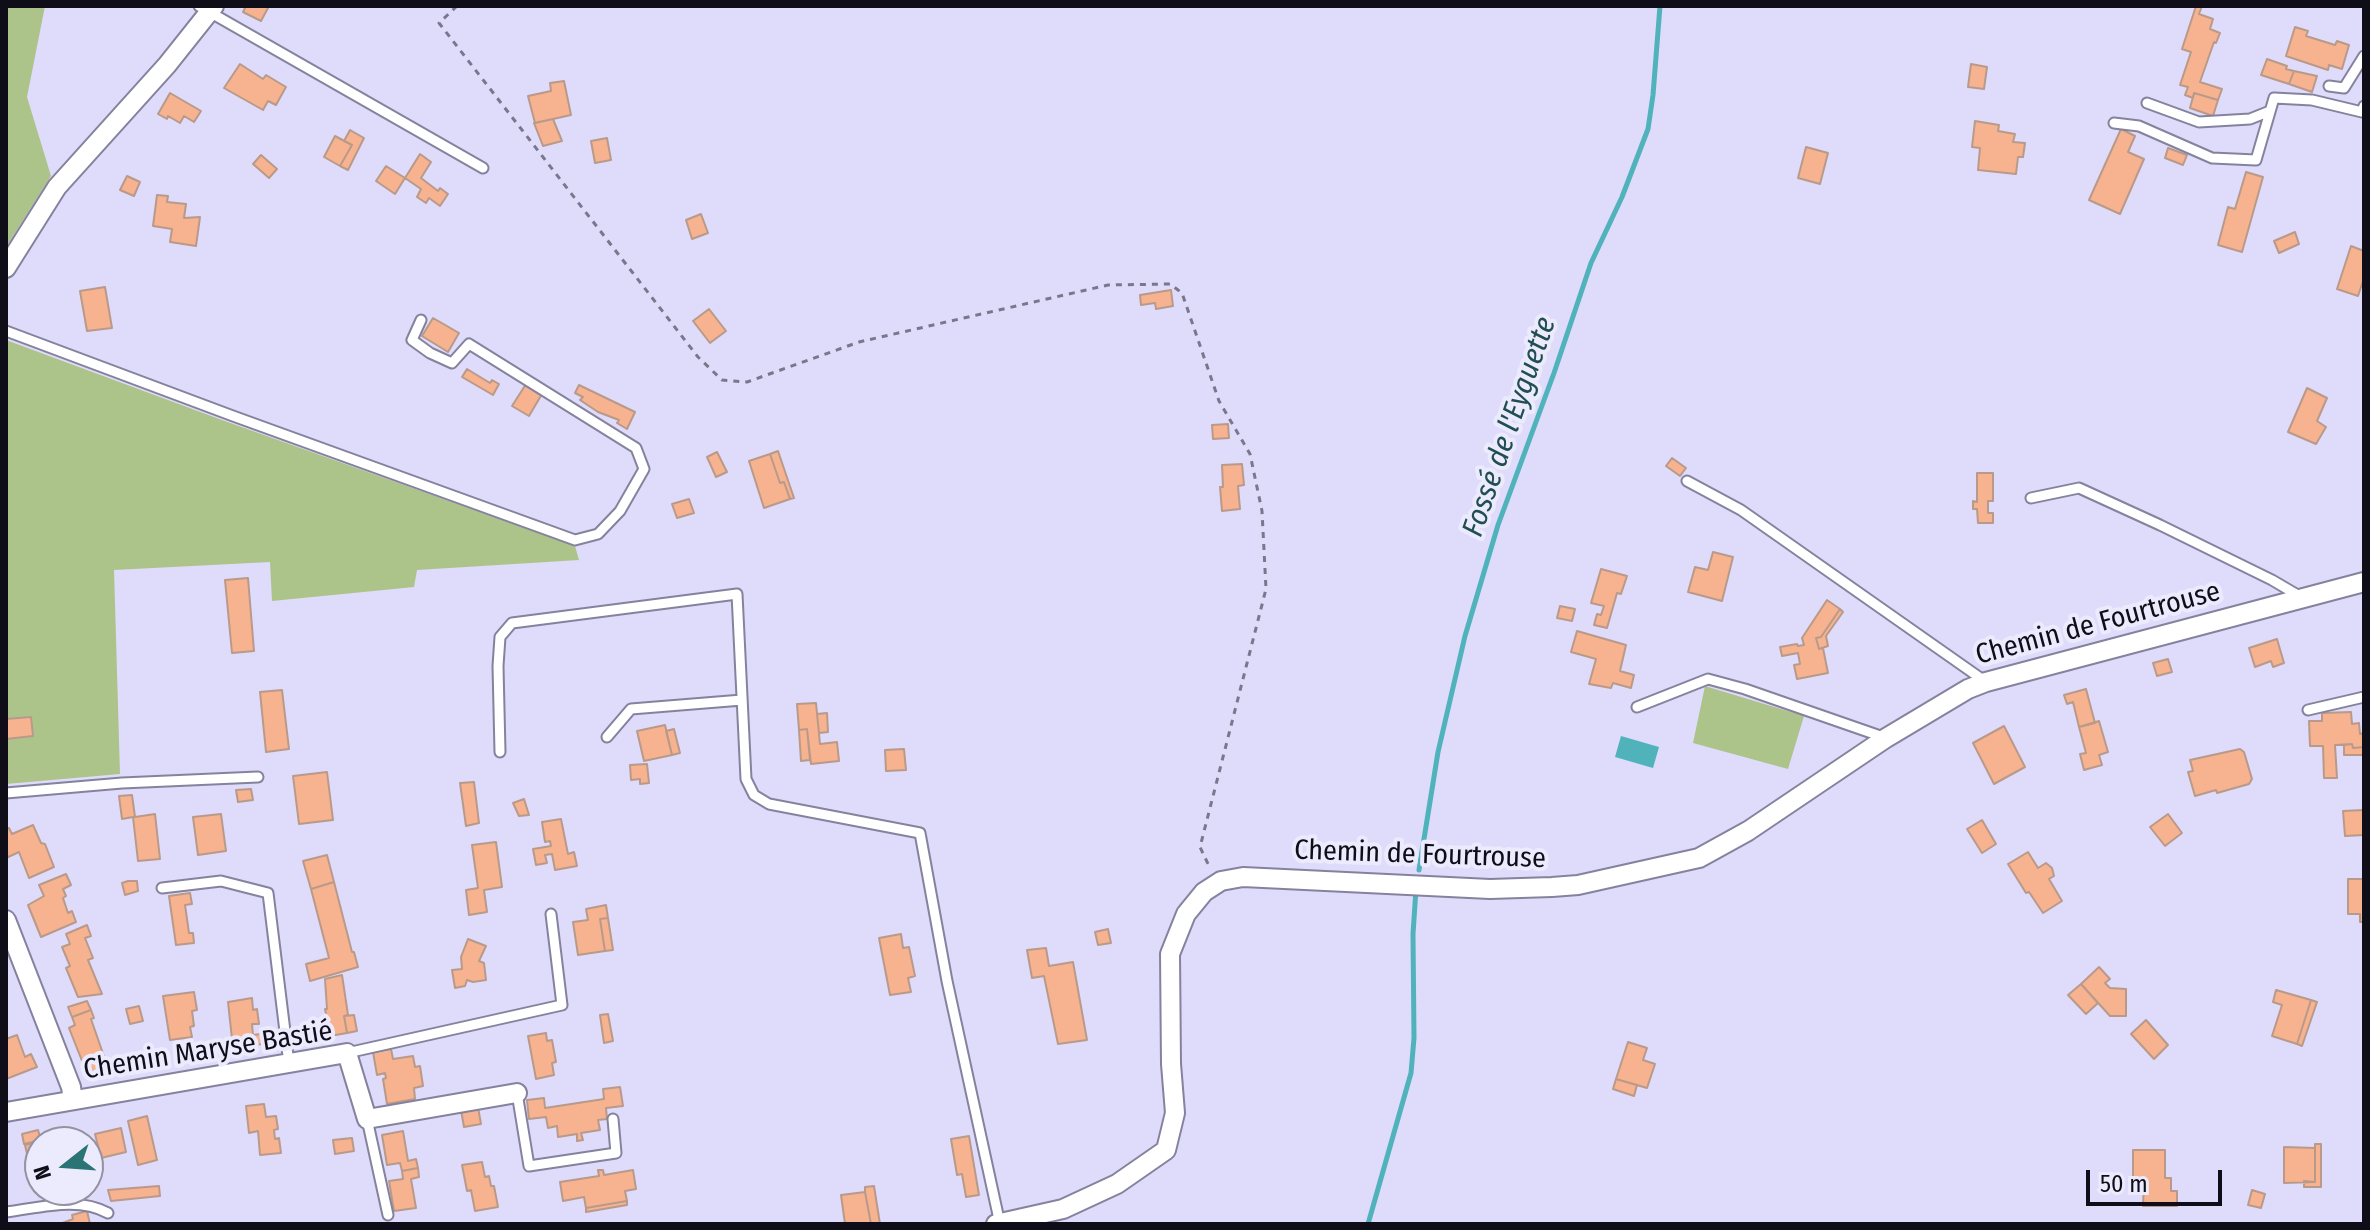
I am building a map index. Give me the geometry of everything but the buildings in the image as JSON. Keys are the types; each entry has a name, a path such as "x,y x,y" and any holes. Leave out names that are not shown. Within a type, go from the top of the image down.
{"street":[{"path":"6,268 57,187 167,65 207,8"},
{"name":"Chemin de Fourtrouse","path":"1221,881 1243,877 1490,889 1578,885 1699,858 1748,831 1886,738 1968,689 2364,582"},
{"path":"999,1224 1063,1209 1117,1184 1166,1150 1175,1113 1171,1064 1170,954 1186,914 1204,892 1221,881"},
{"path":"6,920 71,1087 73,1100"},
{"name":"Chemin Maryse Bastié","path":"6,1112 347,1053 367,1119"},
{"path":"367,1119 517,1093"}],"lane":[{"path":"207,8 483,168"},
{"path":"2329,86 2344,88 2364,56"},
{"path":"2114,123 2139,126 2212,158 2256,160 2274,98 2312,100 2362,112 2364,106"},
{"path":"2147,103 2199,122 2250,119 2270,111"},
{"path":"6,331 575,540 598,534 620,511 644,469 636,448 469,344 452,363 430,353 412,340 421,320"},
{"path":"1687,481 1741,510 1986,682"},
{"path":"2031,498 2079,488 2188,538 2303,598"},
{"path":"500,752 500,637 512,623 737,594 746,779 754,795 769,804 920,833 947,981 999,1224"},
{"path":"1637,707 1708,679 1886,738"},
{"path":"2308,710 2364,697"},
{"path":"607,737 631,709 742,700"},
{"path":"6,793 122,783 258,777"},
{"path":"162,888 221,881 268,893 289,1064"},
{"path":"347,1053 562,1005 551,914"},
{"path":"517,1093 529,1166 616,1153 613,1119"},
{"path":"367,1119 388,1215"},
{"path":"6,1212 74,1204 93,1205 108,1213"}],"path":[{"path":"457,6 439,23 698,357 722,380 747,382 859,342 1108,285 1170,284 1182,293 1219,401 1250,454 1262,511 1266,589 1200,847 1206,863 1221,881"}],"shaded area":[{"path":"6,6 45,6 27,97 51,176 6,247"},
{"path":"6,340 575,546 579,560 417,570 414,587 272,601 270,562 114,570 120,774 6,784"},
{"path":"1705,686 1804,716 1788,769 1693,743"},
{"path":"1621,736 1659,747 1653,768 1615,757"}],"waterway":[{"name":"Fossé de l'Eyguette","path":"1419,870 1438,752 1465,636 1498,525 1591,263 1622,197 1648,129 1660,6"},
{"name":"Fossé de l'Eyguette","path":"1368,1224 1411,1073 1416,889"}]}
